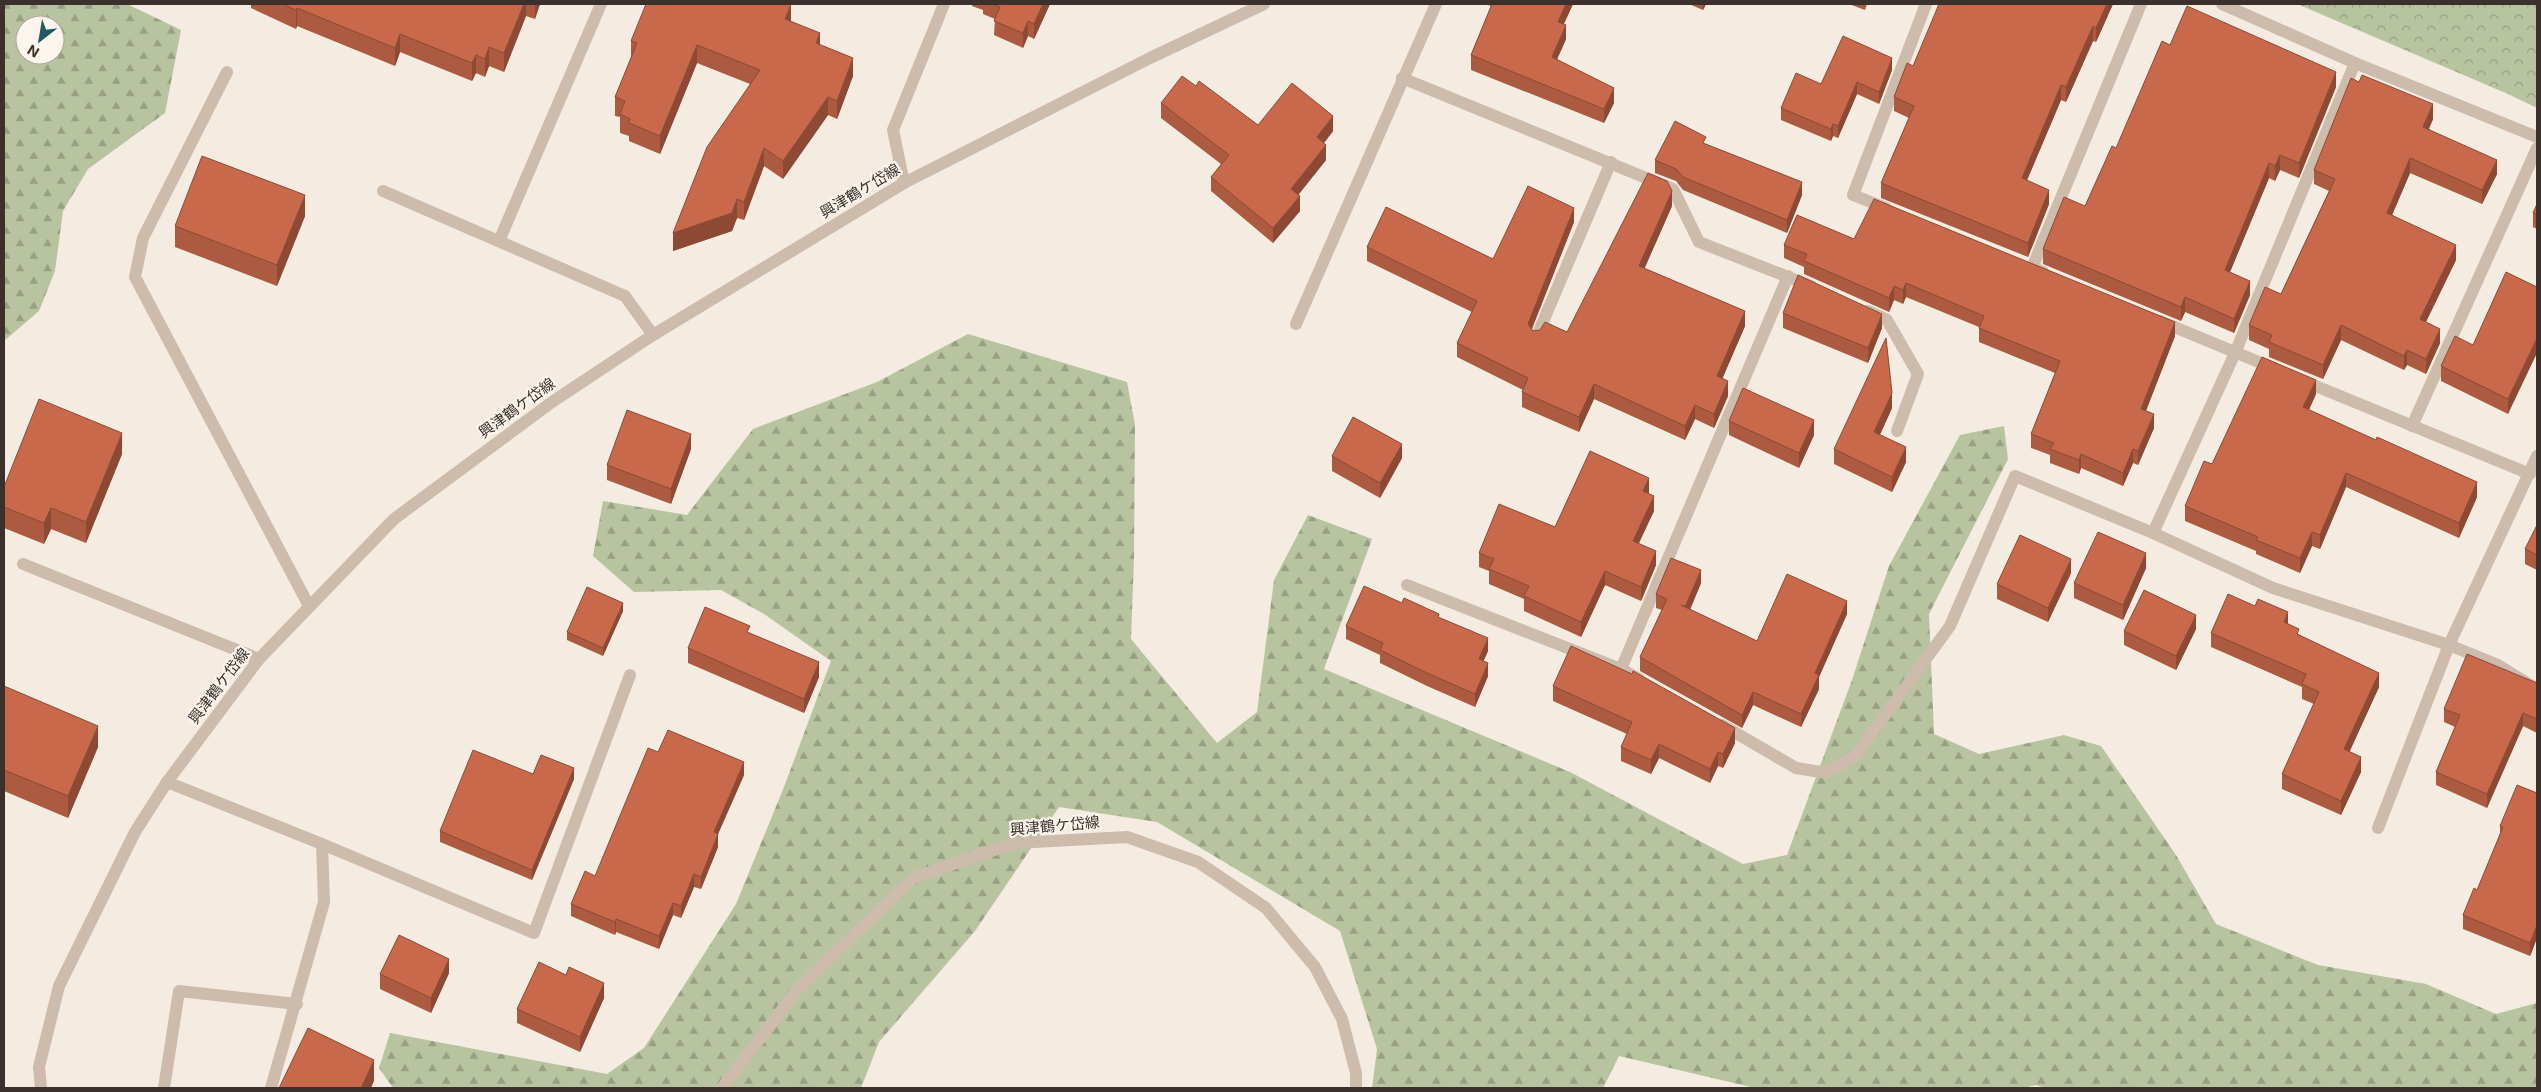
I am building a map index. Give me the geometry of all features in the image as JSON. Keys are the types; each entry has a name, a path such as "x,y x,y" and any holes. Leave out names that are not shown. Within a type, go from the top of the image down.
{"street":[{"path":"499,241 601,4"},
{"path":"904,183 893,130 944,4"},
{"name":"興津鶴ケ岱線","path":"41,1088 40,1067 59,986 135,832 167,782 259,659 394,519 552,402 653,335 904,183 1150,58 1264,4"},
{"path":"1296,324 1436,4"},
{"path":"1898,213 1853,195 1926,4"},
{"path":"2058,279 2027,266 2141,4"},
{"path":"2222,4 2356,63 2537,137"},
{"path":"2154,533 2235,353 2356,63"},
{"path":"226,72 143,238 135,277 309,606"},
{"path":"1402,78 1674,189 1699,242 1824,292"},
{"path":"2412,426 2537,148"},
{"path":"1536,338 1611,162"},
{"path":"383,191 625,296 653,335"},
{"path":"1621,669 1788,276"},
{"path":"1860,308 1887,320 1918,374 1896,431"},
{"path":"2147,316 2530,474"},
{"path":"2378,828 2449,645 2537,456"},
{"path":"1713,720 1796,768 1828,773 1856,755 1950,626 2015,476 2154,533 2273,588 2449,645 2498,665 2537,689"},
{"path":"23,564 259,659"},
{"path":"1407,584 1621,669 1646,683"},
{"path":"167,782 322,844 534,933 630,675"},
{"name":"興津鶴ケ岱線","path":"722,1088 798,989 913,878 1014,843 1127,837 1198,862 1266,908 1315,967 1342,1019 1356,1073 1356,1088"},
{"path":"271,1088 297,1004 324,902 322,844"},
{"path":"164,1088 179,991 297,1004"}],"green space":[{"path":"4,4 127,4 181,30 165,113 88,169 63,211 55,271 39,311 4,341"},
{"path":"2297,4 2537,4 2537,108 2508,94"},
{"path":"968,334 1127,382 1135,425 1131,639 1217,743 1257,712 1274,580 1308,515 1372,539 1324,669 1570,772 1743,864 1787,855 1852,680 1889,566 1960,435 2004,426 2008,459 1929,614 1934,734 1979,754 2064,735 2101,746 2176,855 2216,924 2318,965 2426,984 2496,1014 2537,1003 2537,1088 2045,1088 2036,1085 2023,1088 1755,1088 1619,1056 1603,1088 1372,1088 1377,1049 1340,931 1157,822 1059,807 975,931 879,1042 861,1088 393,1088 379,1068 390,1033 607,1074 644,1048 736,904 784,787 831,661 764,614 721,590 634,592 593,556 603,501 687,515 753,429 877,382"}],"building":[{"path":"282,4 524,4 504,53 489,47 485,59 476,55 472,63 400,34 395,48 297,8 296,10"},
{"path":"646,4 791,4 785,19 820,33 816,43 853,58 837,101 828,97 783,161 764,148 744,202 737,199 732,213 673,233 707,147 760,70 697,45 660,136 629,123 630,119 620,114 625,101 615,97 637,43 631,41"},
{"path":"993,4 1043,4 1034,24 1028,21 1023,33 994,21 1000,7"},
{"path":"1492,4 1566,4 1558,22 1566,25 1552,57 1614,88 1604,109 1471,55"},
{"path":"1939,4 2107,4 2096,28 2093,26 2066,87 2061,85 2022,178 2049,190 2028,243 1881,183 1914,106 1894,97 1907,63 1913,66"},
{"path":"2187,6 2336,72 2299,163 2280,155 2275,166 2269,163 2225,270 2250,281 2234,319 2185,297 2181,307 2043,249 2064,197 2085,206 2112,146 2116,148 2162,41 2170,45"},
{"path":"1843,36 1892,58 1879,92 1857,82 1838,126 1833,124 1831,129 1781,108 1796,73 1821,84"},
{"path":"2362,75 2433,104 2423,127 2497,160 2482,190 2410,158 2387,213 2456,245 2420,319 2440,329 2426,359 2407,350 2404,356 2341,325 2323,365 2269,342 2272,335 2249,325 2265,287 2281,294 2335,179 2314,170 2351,78 2359,82"},
{"path":"1182,76 1196,86 1199,81 1258,125 1292,83 1333,116 1317,137 1326,145 1291,189 1300,196 1273,228 1211,177 1229,155 1161,103"},
{"path":"1675,121 1706,137 1703,143 1802,182 1787,220 1683,177 1676,169 1655,160"},
{"path":"202,156 305,195 277,265 175,226"},
{"path":"1648,173 1667,181 1672,191 1639,266 1745,311 1717,376 1728,381 1714,414 1695,405 1685,426 1594,384 1579,417 1522,392 1528,378 1457,343 1477,301 1367,247 1386,207 1493,259 1528,186 1574,208 1528,324 1533,331 1540,330 1545,322 1567,332"},
{"path":"1874,199 2175,322 2141,409 2154,414 2138,451 2133,449 2123,473 2081,454 2079,460 2050,449 2054,443 2031,434 2060,361 1979,328 1984,316 1906,283 1903,290 1894,286 1889,298 1804,261 1807,254 1784,245 1797,215 1854,239"},
{"path":"2537,204 2537,214 2533,213"},
{"path":"2506,272 2537,287 2537,338 2508,399 2441,366 2455,336 2473,345"},
{"path":"1798,275 1882,314 1868,348 1783,313"},
{"path":"1886,338 1892,393 1874,432 1906,447 1892,477 1834,449"},
{"path":"2262,357 2316,380 2303,407 2376,440 2377,437 2477,482 2459,523 2346,473 2320,535 2312,532 2300,558 2256,540 2258,537 2185,506 2204,461 2212,464"},
{"path":"1743,388 1814,420 1799,453 1729,421"},
{"path":"39,399 122,433 86,522 51,508 44,523 4,507 4,487"},
{"path":"627,410 691,434 671,489 607,465"},
{"path":"1353,417 1402,444 1380,483 1332,456"},
{"path":"1590,451 1649,478 1643,491 1654,496 1633,541 1656,551 1641,587 1605,571 1581,622 1524,596 1529,586 1489,569 1494,559 1479,553 1499,504 1555,527"},
{"path":"2537,525 2537,555 2525,549"},
{"path":"2098,532 2146,553 2123,605 2074,583"},
{"path":"2020,535 2071,559 2048,608 1997,584"},
{"path":"1671,558 1701,570 1685,607 1757,641 1787,574 1847,601 1815,673 1819,675 1801,714 1753,692 1742,715 1640,657 1667,599 1656,594"},
{"path":"1364,586 1402,603 1404,598 1439,614 1438,617 1488,638 1479,659 1488,663 1475,694 1380,650 1383,643 1346,626"},
{"path":"587,587 623,603 603,648 567,632"},
{"path":"2144,590 2196,615 2176,656 2124,631"},
{"path":"2228,594 2255,606 2258,599 2288,612 2284,622 2299,629 2297,634 2379,673 2344,749 2361,757 2341,801 2282,774 2319,692 2302,684 2306,674 2211,633"},
{"path":"705,607 750,626 747,632 819,662 804,699 688,648"},
{"path":"1571,646 1632,674 1633,671 1735,728 1723,754 1718,752 1710,769 1659,744 1651,760 1621,747 1632,722 1553,686"},
{"path":"2467,654 2537,683 2537,719 2523,713 2487,794 2436,772 2460,715 2444,709"},
{"path":"4,686 98,726 68,796 4,770"},
{"path":"668,730 744,762 714,832 718,834 701,877 694,874 681,906 673,903 659,936 616,919 615,922 571,904 585,871 595,876 648,748 658,752"},
{"path":"473,750 533,774 541,755 574,768 532,870 440,831"},
{"path":"2517,785 2537,793 2537,925 2530,943 2463,915 2474,888 2477,890 2503,827 2500,826"},
{"path":"399,935 449,959 431,998 380,974"},
{"path":"539,962 566,975 569,967 604,983 580,1037 517,1009"},
{"path":"308,1028 374,1060 361,1088 279,1088"}]}
